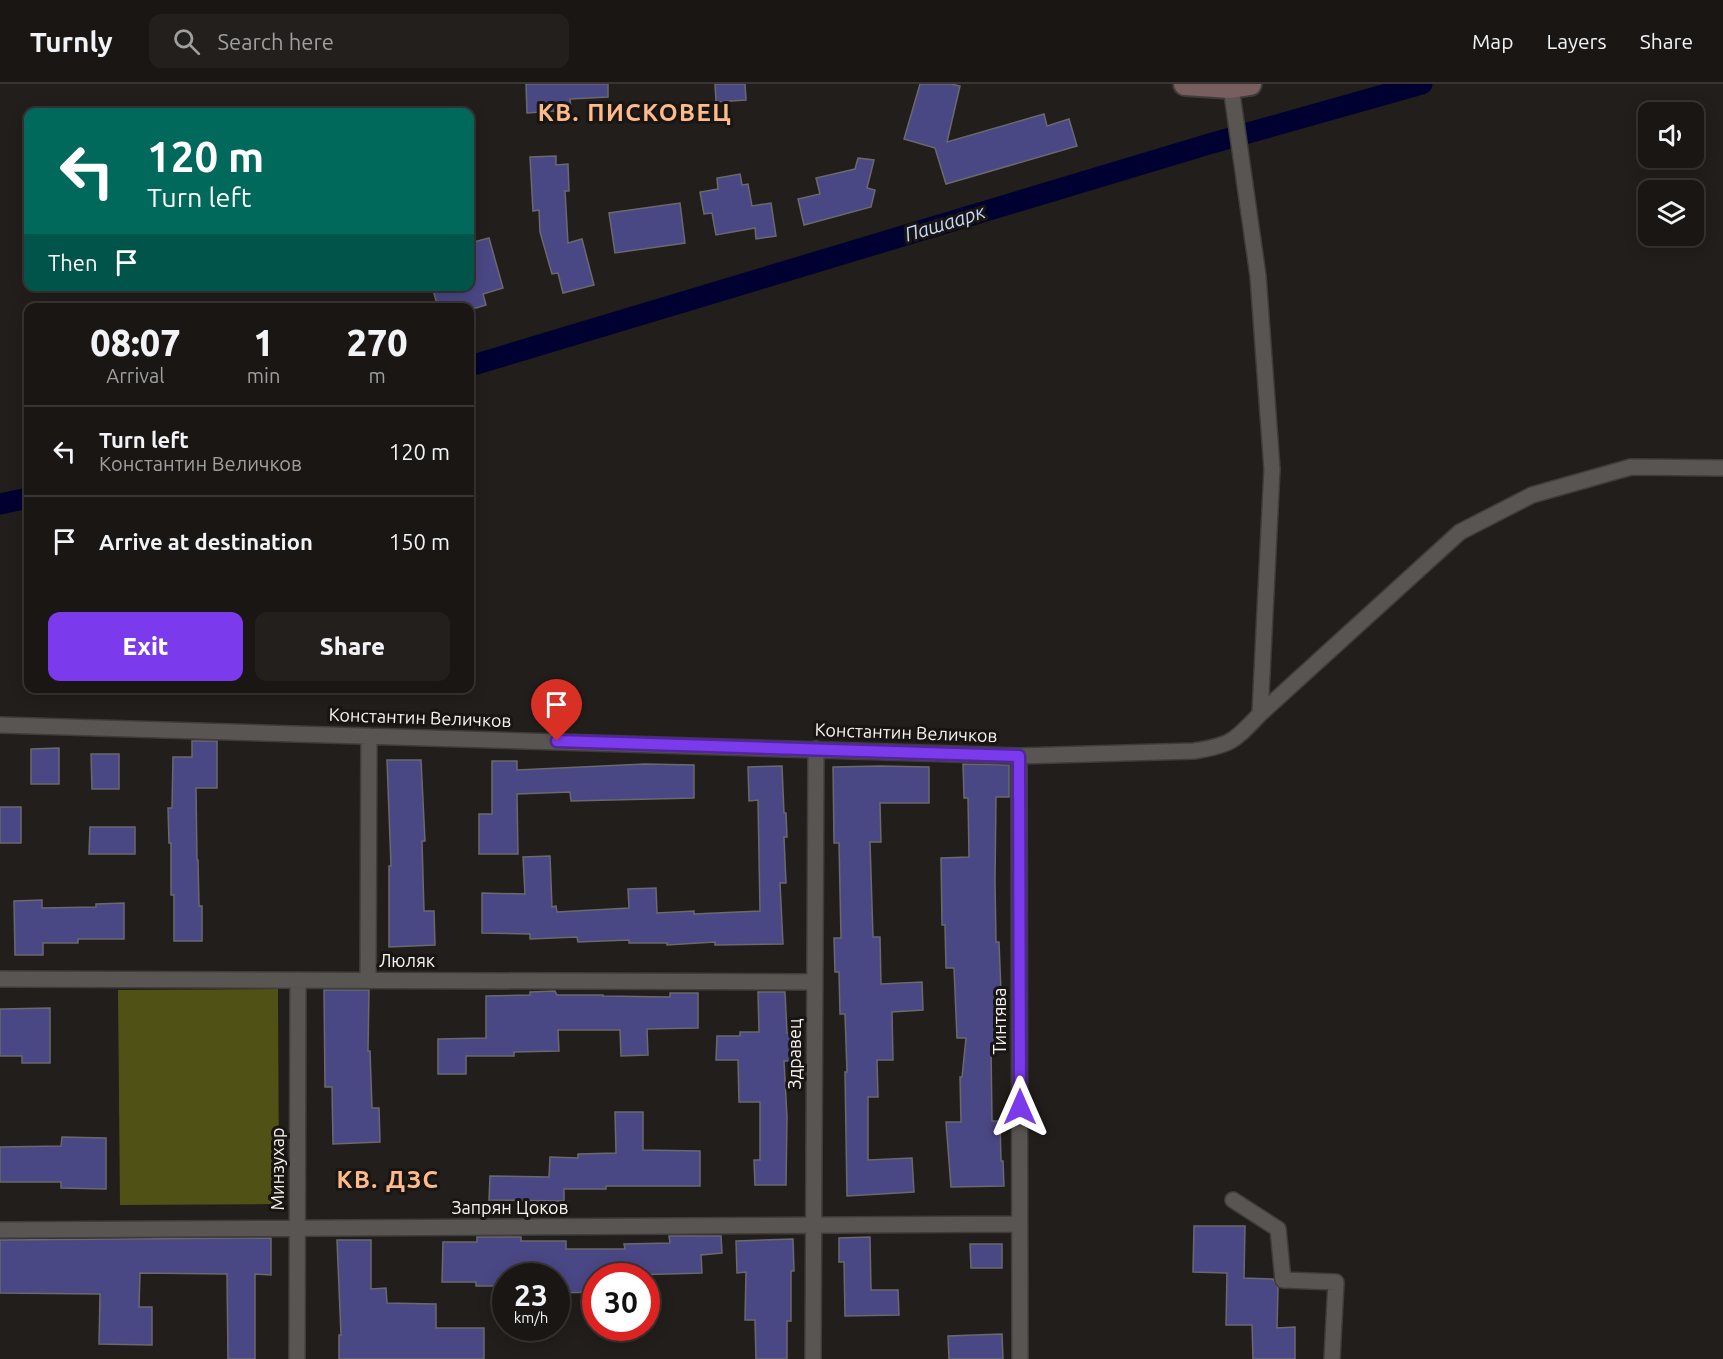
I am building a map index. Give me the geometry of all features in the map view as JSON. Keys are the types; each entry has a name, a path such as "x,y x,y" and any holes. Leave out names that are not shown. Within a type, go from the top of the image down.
{"street":[{"path":"1185,84 1238,85 1235,120 1258,276 1272,469 1260,714"},
{"name":"Константин Величков","path":"0,724 1019,756 1194,750 1220,747 1237,738 1260,714 1460,532 1532,495 1631,467 1723,468"},
{"path":"368,980 369,736"},
{"name":"Здравец","path":"813,1359 816,749"},
{"name":"Тинтява","path":"1019,756 1020,1359"},
{"name":"Люляк","path":"0,979 815,981"},
{"name":"Минзухар","path":"297,1359 298,980"},
{"path":"1233,1200 1278,1229 1283,1280 1336,1282 1332,1359"},
{"name":"Запрян Цоков","path":"0,1230 1020,1224"}],"shaded area":[{"path":"278,989 279,1204 120,1205 118,990"}],"building":[{"path":"526,84 608,84 608,97 570,99 571,110 527,113"},
{"path":"715,84 745,84 746,100 716,102"},
{"path":"920,84 960,86 947,142 1044,114 1047,126 1069,119 1077,146 946,184 935,148 904,139"},
{"path":"556,156 556,165 568,164 569,191 565,191 568,243 582,239 594,285 563,293 558,273 552,274 540,232 539,210 533,211 530,157"},
{"path":"858,158 874,160 867,188 875,190 871,207 804,225 798,199 820,194 816,178 855,169"},
{"path":"740,174 742,185 748,184 752,206 771,203 776,236 756,239 755,228 716,235 712,213 704,214 700,192 718,189 717,178"},
{"path":"680,203 685,243 615,253 609,213"},
{"path":"489,238 503,288 483,294 486,305 476,308 474,308 474,303 437,303 433,291 474,291 474,242"},
{"path":"192,741 217,741 217,788 196,788 197,860 199,906 202,906 202,941 174,941 174,895 171,895 168,808 172,808 173,757 192,757"},
{"path":"59,748 59,784 31,784 31,749"},
{"path":"91,754 119,754 119,789 92,789"},
{"path":"387,760 421,760 425,841 422,841 424,911 434,911 435,945 389,947 389,866 391,866"},
{"path":"492,761 517,761 517,770 645,764 694,765 694,798 571,801 570,792 517,794 518,854 479,854 479,814 492,814"},
{"path":"963,764 1009,765 1009,797 996,797 996,942 999,942 1002,1017 999,1017 997,1049 991,1046 992,1121 1000,1121 1004,1186 951,1187 946,1122 961,1122 960,1077 962,1077 966,1038 957,1038 954,968 946,968 945,925 942,925 941,858 969,857 968,798 964,798"},
{"path":"782,766 787,837 784,837 786,883 780,883 783,944 715,945 715,942 667,945 667,943 629,943 629,940 578,942 577,937 530,939 530,934 482,933 482,893 525,894 523,857 550,856 552,907 556,906 557,912 629,908 628,889 656,888 657,913 760,911 758,800 749,801 748,767"},
{"path":"833,767 929,767 929,803 880,803 881,842 870,842 873,937 880,937 881,984 922,982 923,1010 892,1012 893,1060 877,1060 878,1097 868,1097 868,1160 912,1158 914,1192 847,1196 845,1014 840,1014 839,972 835,972 834,938 841,938 839,843 834,843"},
{"path":"0,807 21,807 21,843 0,843"},
{"path":"90,827 135,827 135,854 89,854"},
{"path":"42,900 42,908 96,907 96,904 124,903 124,939 78,939 78,943 43,943 43,955 15,955 14,901"},
{"path":"324,990 369,990 368,1051 370,1051 372,1108 379,1108 380,1142 333,1144 332,1087 325,1087"},
{"path":"555,991 557,995 670,997 670,993 698,993 698,1028 647,1029 648,1055 621,1056 620,1030 558,1030 559,1051 514,1052 514,1056 466,1056 466,1074 438,1074 438,1039 486,1038 486,996 530,995 530,992"},
{"path":"758,992 785,992 787,1033 797,1033 796,1061 784,1061 787,1117 786,1185 755,1185 754,1160 760,1160 760,1102 739,1102 738,1060 716,1060 717,1036 740,1036 740,1032 759,1032"},
{"path":"50,1008 50,1063 22,1063 22,1056 0,1056 0,1009"},
{"path":"615,1112 643,1112 643,1150 700,1151 700,1186 606,1186 606,1189 564,1189 564,1201 489,1200 490,1176 549,1177 550,1157 578,1158 578,1154 616,1153"},
{"path":"62,1137 106,1138 106,1189 61,1188 61,1182 0,1182 0,1147 61,1146"},
{"path":"1194,1226 1245,1226 1244,1278 1273,1279 1278,1288 1277,1328 1295,1327 1295,1359 1253,1359 1252,1325 1226,1325 1227,1273 1193,1272"},
{"path":"669,1236 721,1236 722,1253 701,1255 702,1273 660,1274 660,1263 582,1263 582,1292 570,1293 570,1263 492,1263 492,1286 476,1286 476,1282 442,1282 443,1242 477,1242 477,1237 521,1237 521,1241 566,1241 566,1249 625,1249 624,1244 670,1243"},
{"path":"870,1237 871,1290 898,1290 899,1315 845,1316 844,1262 839,1262 839,1238"},
{"path":"271,1238 271,1275 255,1274 255,1359 228,1359 227,1274 140,1273 139,1307 152,1307 152,1345 99,1344 100,1294 0,1293 0,1240"},
{"path":"793,1239 794,1271 791,1271 791,1321 787,1321 787,1359 756,1359 755,1320 745,1320 746,1272 737,1273 736,1241"},
{"path":"337,1240 371,1240 371,1289 386,1288 387,1303 436,1304 436,1328 484,1328 484,1359 339,1359 339,1335 341,1335"},
{"path":"970,1244 1002,1244 1002,1268 971,1268"},
{"path":"1002,1334 1003,1359 949,1359 948,1336"}],"waterway":[{"name":"Пашаарк","path":"474,365 1209,144 1422,84"},
{"name":"Пашаарк","path":"0,504 24,499"}],"district":[{"name":"КВ. ПИСКОВЕЦ","path":"635,113"},
{"name":"КВ. ДЗС","path":"388,1180"}],"route":[{"path":"557,741 1019,756 1020,1107"}]}
